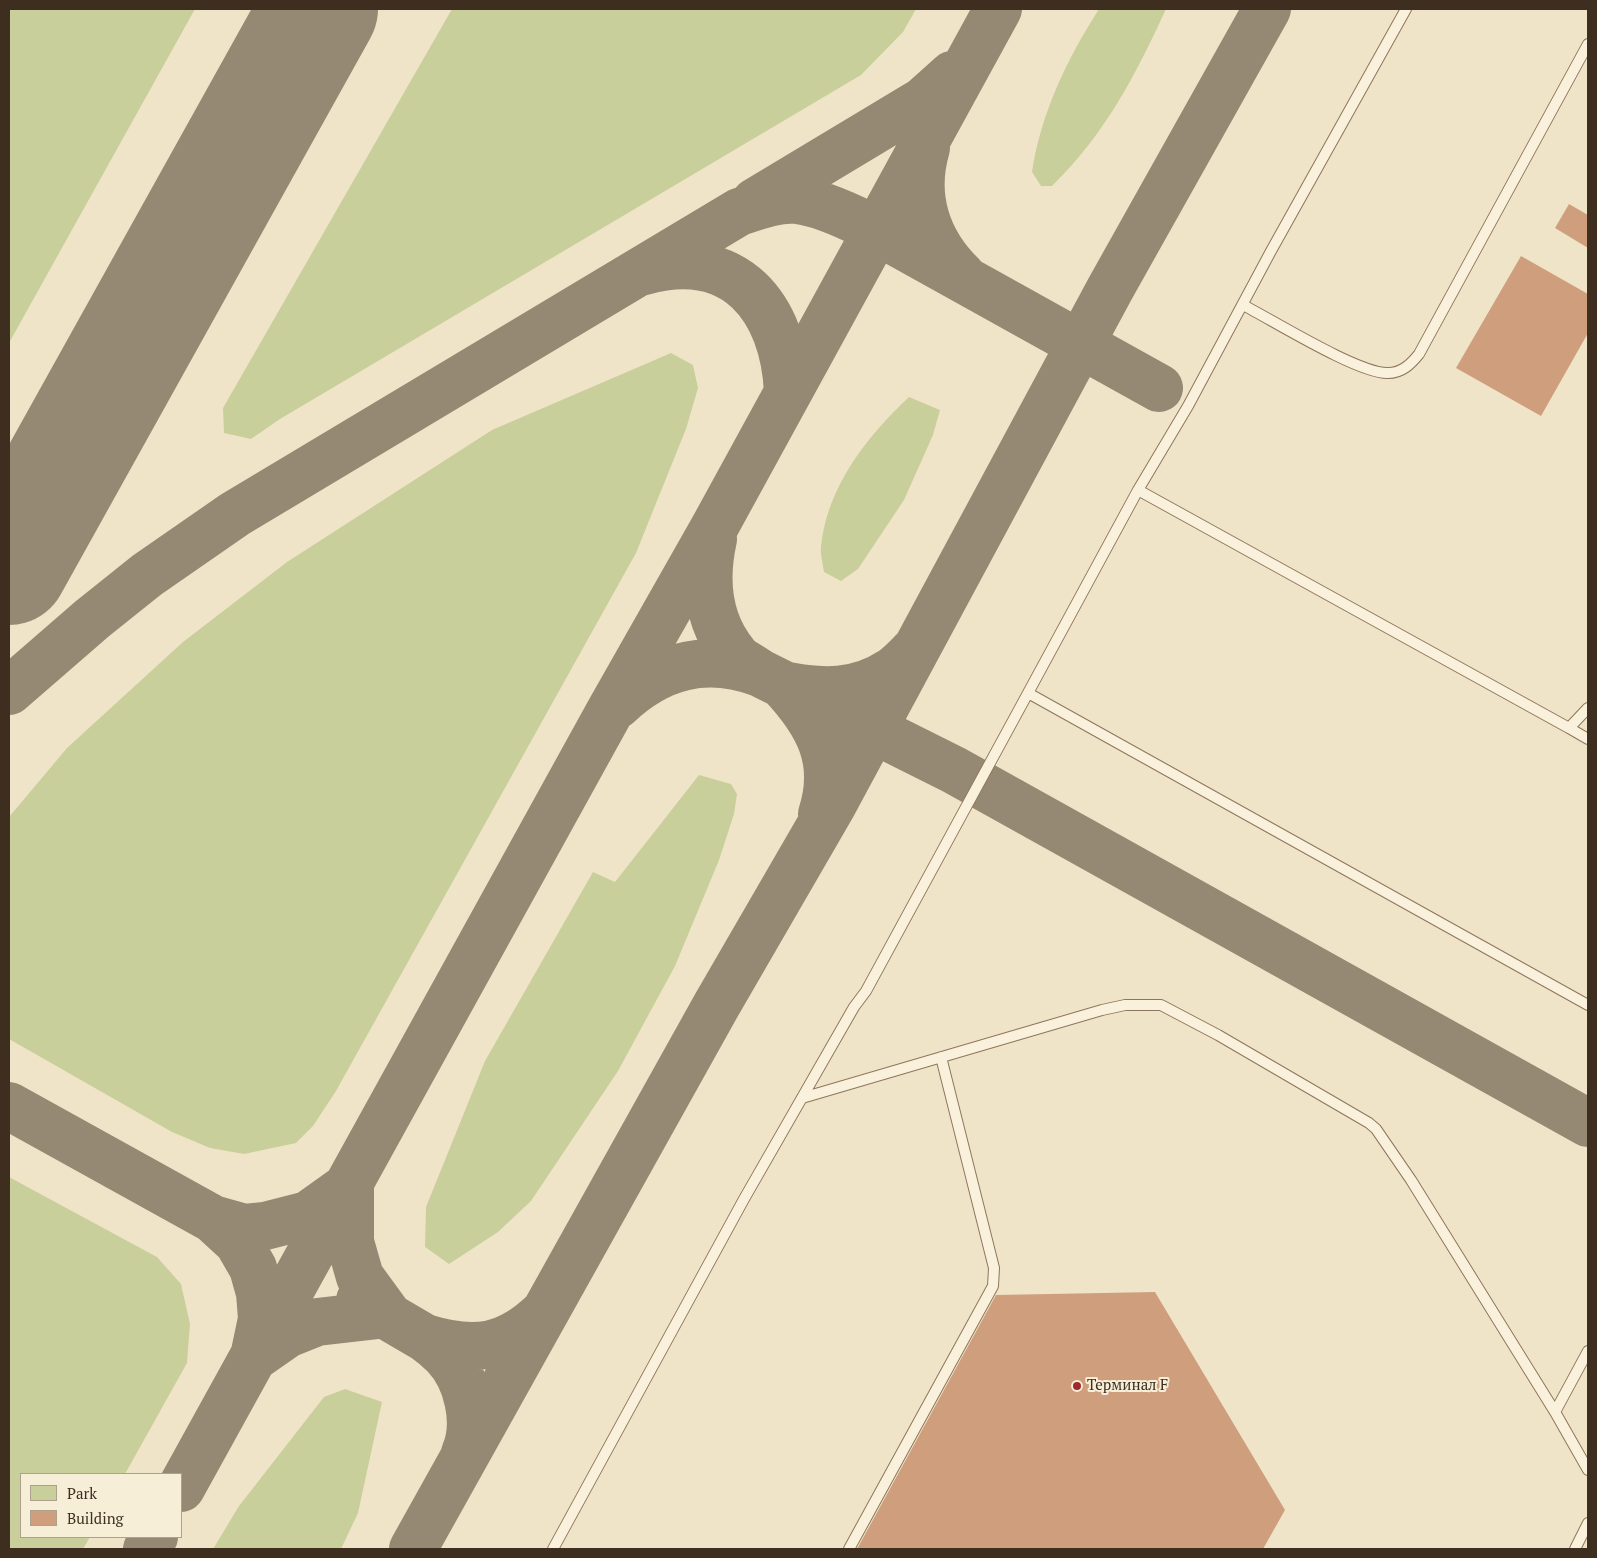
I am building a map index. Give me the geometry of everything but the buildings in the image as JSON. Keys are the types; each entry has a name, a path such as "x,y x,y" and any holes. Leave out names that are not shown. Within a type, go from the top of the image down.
{"lane":[{"path":"553,1549 802,1098 854,1007 866,991 1138,490 1188,406 1406,9"},
{"path":"1244,305 1362,368 1390,373 1404,369 1419,354 1588,44"},
{"path":"1138,490 1588,739"},
{"path":"1028,693 1588,1005"},
{"path":"1569,728 1588,708"},
{"path":"802,1098 1125,1005 1161,1005 1218,1035 1369,1123 1376,1129 1411,1180 1556,1412 1588,1470"},
{"path":"849,1549 993,1286 992,1260 940,1057"},
{"path":"1556,1412 1588,1351"},
{"path":"1575,1549 1588,1523"}],"green space":[{"path":"9,9 195,9 9,343"},
{"path":"452,9 916,9 903,32 861,75 280,419 251,439 224,433 223,408"},
{"path":"1099,9 1166,9 1131,80 1104,124 1071,166 1052,186 1041,186 1032,172 1042,129 1066,67"},
{"path":"671,353 693,365 698,388 686,429 636,553 336,1091 313,1126 296,1143 244,1154 210,1148 172,1132 9,1039 9,817 67,748 183,642 287,562 492,430"},
{"path":"909,397 940,410 933,435 904,500 858,569 841,581 824,572 821,556 825,524 831,503 840,483 864,446 878,428"},
{"path":"699,775 731,784 737,794 734,814 719,860 675,966 618,1071 531,1201 498,1232 449,1264 425,1247 426,1207 485,1061 593,872 615,882"},
{"path":"9,1177 157,1257 181,1284 190,1324 187,1363 126,1473 20,1473 20,1538 89,1538 83,1549 9,1549"},
{"path":"345,1389 382,1402 358,1513 341,1549 213,1549 239,1506 324,1397"}],"taxiway":[{"path":"300,42 325,9"},
{"path":"182,1486 610,711 715,526 998,9"},
{"path":"413,1549 716,1006 833,804 1110,289 1267,9"},
{"path":"755,202 923,101 952,75"},
{"path":"926,148 921,183 925,217 939,248 962,276"},
{"path":"9,691 92,619 147,575 235,514 739,212 768,203 782,200 806,201 832,209 856,220 1159,388"},
{"path":"644,271 676,266 704,267 728,276 749,290 765,310 777,334 784,361 788,392"},
{"path":"713,539 709,570 710,600 713,614 718,628 737,658 760,673"},
{"path":"822,814 827,795 827,760 816,729 807,714 783,685 825,690 852,688 879,679 901,664 915,650"},
{"path":"617,705 649,680 684,666 721,664 760,673 954,770 1588,1123"},
{"path":"9,1106 240,1234"},
{"path":"350,1185 350,1242 360,1277 387,1314 317,1322 287,1334 254,1357 262,1319 260,1293 253,1268 238,1242 213,1219 245,1228 265,1226 308,1215 350,1185"},
{"path":"360,1300 425,1338"},
{"path":"465,1453 471,1428 465,1389 453,1365 443,1353 425,1338 459,1345 489,1345 517,1334 545,1312"},
{"path":"147,1549 153,1538"}],"runway":[{"path":"9,566 319,9"}],"place":[{"name":"Терминал F","path":"1077,1386"}]}
